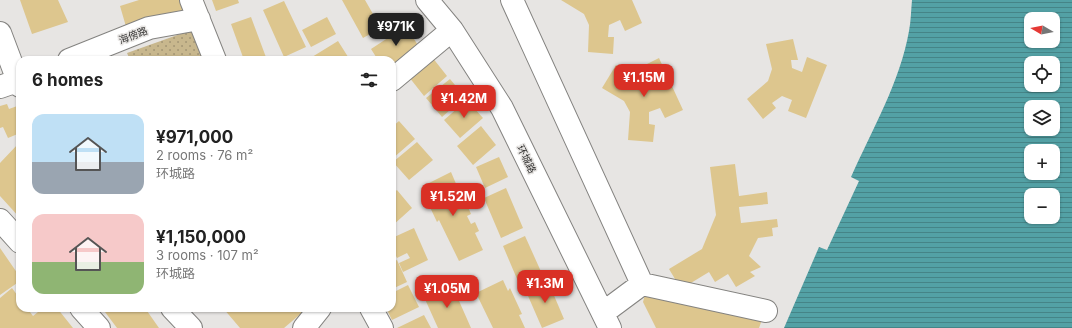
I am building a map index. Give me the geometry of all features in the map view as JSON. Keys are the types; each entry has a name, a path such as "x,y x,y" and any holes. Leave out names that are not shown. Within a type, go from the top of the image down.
{"street":[{"name":"环城路","path":"428,0 452,30 502,108 607,321"},
{"path":"512,0 642,284"},
{"name":"海傍路","path":"79,56 195,9 213,56"},
{"path":"396,77 452,30"},
{"path":"0,33 15,83"},
{"path":"0,220 16,238"},
{"path":"642,284 766,311"},
{"path":"607,321 642,284"},
{"path":"85,312 99,328"},
{"path":"176,312 191,328"},
{"path":"304,328 317,312"},
{"path":"373,312 382,328"}],"shaded area":[{"path":"197,28 207,56 128,56 127,53"}],"water":[{"path":"912,0 1072,0 1072,328 784,328 819,247 827,250 859,181 851,177 884,106 899,69 905,50 911,19"}],"building":[{"path":"20,0 58,0 68,22 32,34"},
{"path":"139,0 188,0 191,9 127,30 120,6"},
{"path":"212,0 238,0 239,3 216,11"},
{"path":"342,0 365,0 381,28 363,38"},
{"path":"561,0 632,0 642,23 625,31 620,20 609,25 608,37 614,37 613,54 588,52 589,25 584,14"},
{"path":"284,1 306,47 284,56 263,10"},
{"path":"251,17 266,56 243,56 231,24"},
{"path":"327,17 336,34 311,47 302,30"},
{"path":"406,26 419,47 396,62 396,56 375,56 371,49"},
{"path":"793,39 798,60 791,60 792,68 802,72 807,57 827,65 806,118 788,111 792,100 782,96 772,103 776,108 763,119 747,99 768,81 772,69 766,44"},
{"path":"338,41 347,56 314,56"},
{"path":"432,57 447,76 424,96 409,77"},
{"path":"659,58 683,110 665,118 660,108 649,112 649,124 655,125 653,142 628,140 630,112 624,101 602,88 616,65 635,76 630,81 637,86 647,82 639,68"},
{"path":"450,79 465,97 442,117 426,98"},
{"path":"467,100 483,118 460,138 444,120"},
{"path":"7,104 9,109 16,106 16,135 8,138 3,127 0,128 0,106"},
{"path":"399,121 415,139 396,156 396,124"},
{"path":"481,126 496,145 473,165 457,146"},
{"path":"417,142 433,160 409,180 396,165 396,160"},
{"path":"16,146 16,214 0,196 0,163"},
{"path":"499,157 508,177 485,188 476,167"},
{"path":"735,164 739,196 767,192 768,204 739,207 741,223 777,219 778,227 772,228 773,236 758,238 749,256 761,267 750,272 755,276 736,287 728,274 715,282 709,272 681,289 669,269 702,249 716,215 710,167"},
{"path":"451,172 457,186 452,188 462,209 468,207 471,214 467,216 471,224 475,222 479,231 475,233 483,250 459,261 439,220 437,222 427,201 432,199 425,185"},
{"path":"506,188 523,228 501,238 484,198"},
{"path":"397,190 412,208 396,222"},
{"path":"414,228 428,260 403,272 399,263 410,258 407,253 397,258 396,236"},
{"path":"525,236 543,276 520,286 503,246"},
{"path":"0,248 16,271 16,284 0,295"},
{"path":"396,260 407,282 396,287"},
{"path":"547,279 564,319 542,328 525,289"},
{"path":"503,280 508,291 510,288 522,314 519,315 525,328 493,328 476,293"},
{"path":"408,285 419,307 392,320 388,312 396,312 396,291"},
{"path":"452,285 471,328 438,328 424,297"},
{"path":"12,288 16,294 16,312 30,312 33,316 38,312 60,312 73,328 0,328 0,298"},
{"path":"646,291 763,317 759,328 656,328 643,302"},
{"path":"105,312 148,312 159,328 117,328"},
{"path":"226,312 303,312 284,328 240,328"},
{"path":"424,315 431,328 397,328"}]}
